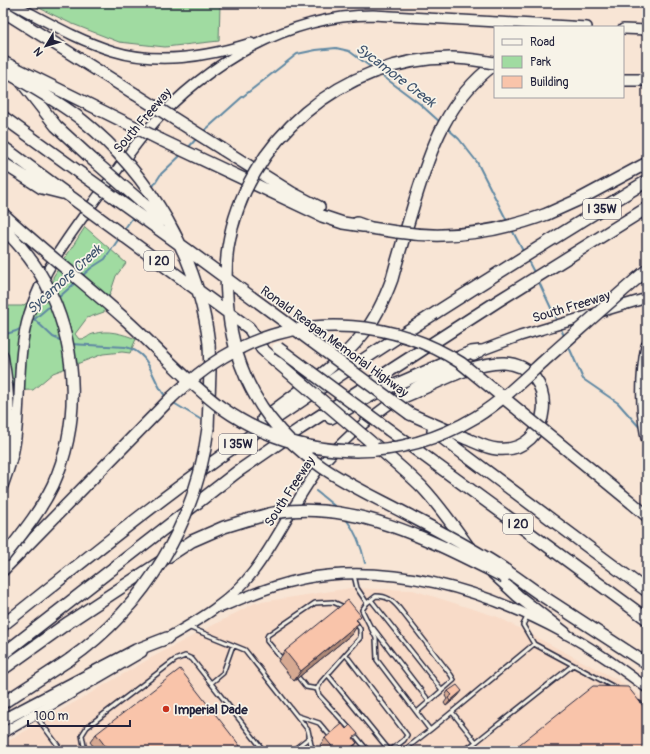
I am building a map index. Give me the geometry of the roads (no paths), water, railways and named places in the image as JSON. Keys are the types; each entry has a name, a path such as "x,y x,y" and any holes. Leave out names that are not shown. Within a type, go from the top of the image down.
{"highway":[{"path":"3,11 302,199 363,226"},
{"path":"3,58 56,126 161,218 189,251"},
{"path":"494,64 473,59 451,58 417,61 383,69 342,86 319,101 299,117 280,137 263,159 252,177 241,201 228,248 226,274 228,306 234,344 248,382 269,417 288,439 316,464 334,476 484,556 647,664"},
{"path":"3,62 113,117 301,207 333,220 408,234 462,235 503,228 547,214 647,164"},
{"path":"251,434 262,420 343,356 371,323 390,284 431,151 440,129 453,107 468,89 481,75 494,65"},
{"path":"3,70 49,97 82,120 110,144 134,172 158,205 185,257 201,299 207,330 210,371 206,439 198,477 184,519 160,565 138,596 112,624 93,641 69,660 3,703"},
{"path":"624,80 647,80"},
{"name":"Ronald Reagan Memorial Highway","path":"3,117 189,251 647,591"},
{"name":"I 20","path":"3,146 647,619"},
{"path":"3,163 42,188 68,195"},
{"name":"I 35W","path":"3,626 149,510 251,434 486,280 647,181"},
{"name":"I 35W","path":"3,654 237,472 301,428 498,301 647,208"},
{"path":"3,214 43,250 115,310 200,389 223,408 243,421 275,437 303,445 330,450 366,451 402,447 441,435 467,422 501,398 647,270"},
{"path":"3,228 37,270 51,294 69,351 72,394 70,420 65,448 53,484 43,505 3,558"},
{"path":"3,570 171,398 196,376 222,357 248,344 284,332 312,327 342,326 373,329 412,339 450,356 475,373 647,516"},
{"path":"249,328 262,349 372,442 422,488 439,506 476,556 488,569 518,596 565,633"},
{"path":"647,346 643,368 642,396 647,438"},
{"path":"301,428 316,426 376,392 470,352 480,351"},
{"path":"398,399 460,373 481,366 499,363 511,364 528,372 540,387 543,399 542,418 534,434 524,443 504,450 483,447 410,414"},
{"path":"3,669 69,622 192,541 224,527 280,512 333,512 389,525 428,540 541,595"},
{"path":"3,720 136,650 167,638"}],"main road":[{"path":"11,3 93,44 124,54 146,57 184,58 209,54 232,49 290,30"},
{"name":"South Freeway","path":"3,486 13,453 14,408 21,357 28,320 41,284 52,261 64,243 140,140 179,98 211,72 233,57 290,30 326,20 361,15 567,26"},
{"path":"624,29 647,30"},
{"name":"South Freeway","path":"3,733 167,638 211,611 237,590 268,551 310,480 331,454 362,425 420,383 480,351 520,336 647,298"},
{"path":"3,355 14,408 3,466"},
{"path":"211,611 265,590 301,580 328,575 370,573 410,577 445,585 482,597 528,615 565,633 647,688"}],"lane":[{"path":"354,574 357,588 367,603"},
{"path":"417,712 454,680 399,608 385,596 376,596 367,603 362,610 365,617 429,701"},
{"path":"371,600 442,690"},
{"path":"281,658 268,641 266,637 268,635 315,603 333,602 343,606 347,612"},
{"path":"528,615 523,625 534,644 618,689"},
{"path":"317,689 361,635 360,629 352,617"},
{"path":"370,623 376,638 377,660 430,730"},
{"path":"186,626 245,650 308,730 311,745 316,751"},
{"path":"403,751 534,644"},
{"path":"211,683 223,673 233,645"},
{"path":"328,675 389,750 404,740 407,735 346,655"},
{"path":"88,751 84,746 82,735 87,727 175,660 184,656 192,659 264,751"},
{"path":"464,751 573,665"},
{"path":"298,677 306,687 317,689"},
{"path":"317,689 319,695 368,751"},
{"path":"637,701 647,709"},
{"path":"452,712 476,742"},
{"path":"35,714 62,751"},
{"path":"297,716 318,723 331,737"},
{"path":"292,751 310,737"}],"waterway":[{"name":"Sycamore Creek","path":"203,132 241,98 297,54 336,48 349,51 372,68"},
{"name":"Sycamore Creek","path":"380,74 420,104 441,123"},
{"name":"Sycamore Creek","path":"447,128 459,139 477,162 508,223"},
{"name":"Sycamore Creek","path":"188,148 197,138"},
{"name":"Sycamore Creek","path":"152,188 161,174 182,154"},
{"name":"Sycamore Creek","path":"123,231 133,217"},
{"name":"Sycamore Creek","path":"511,228 524,253"},
{"name":"Sycamore Creek","path":"82,276 105,259 120,237"},
{"name":"Sycamore Creek","path":"527,259 535,274"},
{"name":"Sycamore Creek","path":"538,280 557,321"},
{"name":"Sycamore Creek","path":"57,299 76,282"},
{"name":"Sycamore Creek","path":"30,323 51,305"},
{"path":"35,320 53,337 62,341"},
{"name":"Sycamore Creek","path":"3,335 23,327"},
{"name":"Sycamore Creek","path":"560,327 565,338"},
{"path":"70,344 126,347 135,350 146,361 161,391 167,398"},
{"name":"Sycamore Creek","path":"568,345 583,379 618,403 641,429"},
{"path":"172,402 200,419"},
{"path":"316,491 337,508"},
{"path":"346,519 358,540 365,563"}],"place":[{"name":"Imperial Dade","path":"166,709"}]}
